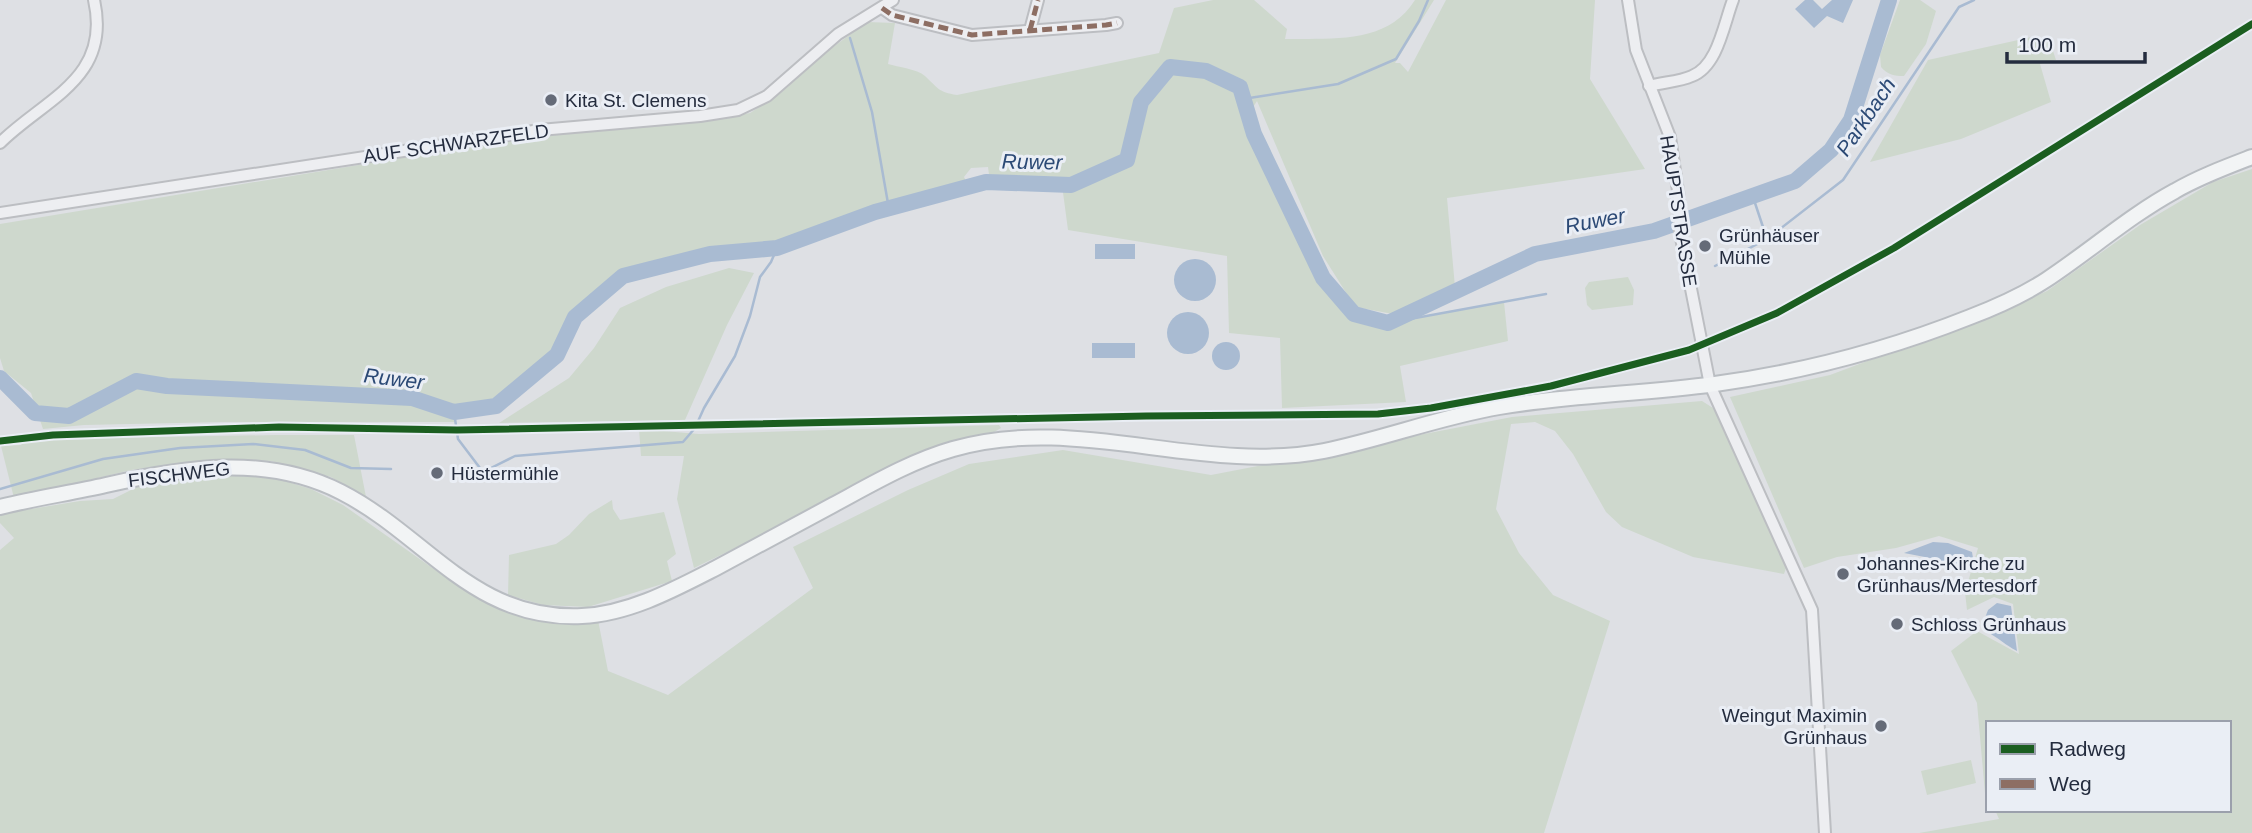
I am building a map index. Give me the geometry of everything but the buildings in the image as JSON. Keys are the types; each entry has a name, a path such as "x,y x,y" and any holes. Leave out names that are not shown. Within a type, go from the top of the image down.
{"main road":[{"name":"FISCHWEG","path":"0,507 169,471 215,466 256,467 310,479 340,492 396,528 455,575 507,606 559,616 587,616 613,611 669,593 890,474 953,449 998,440 1072,438 1144,445 1211,456 1284,457 1367,441 1445,418 1503,406 1710,385 1829,364 1904,342 1975,315 2044,281 2174,191 2214,171 2252,157"}],"street":[{"path":"0,143 75,82 93,46 99,18 94,0"},
{"name":"AUF SCHWARZFELD","path":"0,213 540,130 700,116 738,110 767,96 838,34 893,0"},
{"path":"1030,30 1038,0"},
{"name":"HAUPTSTRASSE","path":"1628,0 1636,50 1670,137 1680,233 1710,385 1812,610 1825,833"},
{"path":"1649,86 1690,77 1705,67 1716,48 1733,0"},
{"path":"882,8 896,16 972,35 1117,23"}],"shaded area":[{"path":"1213,0 1254,0 1287,29 1285,39 1339,38 1374,32 1403,15 1415,0 1434,0 1395,63 1400,63 1408,72 1446,0 1595,0 1590,79 1645,169 1447,198 1455,287 1393,314 1355,307 1323,256 1257,101 1248,115 1254,134 1323,278 1354,314 1388,323 1504,302 1508,341 1400,366 1406,402 1282,408 1280,338 1229,333 1227,256 1068,230 1062,185 990,182 988,167 971,168 964,177 969,187 889,209 777,248 710,254 623,276 575,317 557,355 496,406 454,412 455,422 226,422 84,425 43,429 31,393 4,371 0,358 0,224 534,136 750,113 782,92 825,53 867,22 895,23 888,64 917,72 942,91 957,95 1159,53 1174,8"},
{"path":"1900,0 1920,0 1936,11 1926,44 1904,76 1884,70 1881,67 1880,55"},
{"path":"2036,36 2050,42 2056,60 2040,64 2051,102 1961,139 1870,162 1928,60"},
{"path":"2252,169 2252,833 1919,833 1999,819 1996,812 2231,812 2231,721 1986,721 1986,795 1977,703 1951,651 1977,631 2019,654 2013,604 1994,597 1967,610 1965,592 1978,548 1939,536 1896,548 1837,557 1804,568 1730,397 1830,375 2004,310 2047,291 2140,225 2213,182"},
{"path":"729,268 754,273 727,325 685,420 499,423 569,378 594,348 620,308 666,287"},
{"path":"1628,277 1634,290 1633,305 1592,310 1587,305 1585,288 1589,282"},
{"path":"1702,401 1716,413 1785,562 1784,574 1693,557 1622,527 1606,512 1573,454 1555,431 1535,422 1511,424 1496,509 1519,553 1553,595 1610,621 1544,833 0,833 0,550 14,538 0,523 0,514 80,501 113,499 145,483 179,476 231,472 275,478 311,489 343,505 483,601 539,613 597,615 608,671 668,695 813,588 793,547 908,490 969,464 1063,450 1211,475 1512,417"},
{"path":"999,425 1001,428 989,435 828,503 694,568 677,499 684,456 641,456 639,429 699,434"},
{"path":"354,435 366,497 331,477 271,461 231,460 131,470 14,498 1,446 46,439"},
{"path":"612,500 613,509 620,520 664,512 676,554 667,561 672,581 588,607 543,605 508,595 509,555 556,544 589,514"},
{"path":"1971,760 1976,783 1927,795 1921,771"}],"water":[{"path":"1805,0 1813,0 1822,9 1832,0 1853,0 1843,23 1827,16 1814,28 1795,9"},
{"path":"1095,244 1135,244 1135,259 1095,259"},
{"path":"1195,259 1210,265 1216,280 1210,295 1195,301 1180,295 1174,280 1180,265"},
{"path":"1188,312 1203,318 1209,333 1203,348 1188,354 1173,348 1167,333 1173,318"},
{"path":"1226,342 1236,346 1240,356 1236,366 1226,370 1216,366 1212,356 1216,346"},
{"path":"1092,343 1135,343 1135,358 1092,358"},
{"path":"1933,542 1948,543 1972,552 1973,558 1959,572 1930,558 1904,553"},
{"path":"1997,603 2011,606 2017,651 1987,632 1983,623 1988,610"}],"waterway":[{"path":"1243,99 1338,84 1396,59 1419,21 1428,0"},
{"name":"Ruwer","path":"0,378 35,413 69,416 136,381 167,386 412,398 454,412 496,406 557,355 575,317 623,276 710,254 777,248 875,212 986,182 1071,185 1127,160 1141,102 1170,67 1206,71 1240,87 1254,134 1323,278 1354,314 1388,323 1535,254 1654,231 1795,181 1831,150 1851,120 1889,0"},
{"name":"Parkbach","path":"1715,266 1767,239 1843,180 1959,7 1974,0"},
{"path":"850,38 872,112 889,209"},
{"name":"Parkbach","path":"1753,197 1767,239"},
{"path":"469,474 483,472 515,456 683,442 695,428 735,356 750,316 760,277 777,248"},
{"name":"Parkbach","path":"1388,323 1546,294"},
{"path":"454,412 458,439 483,472"},
{"path":"0,489 103,459 180,448 253,444 305,450 351,468 391,469"}],"marked path":[{"path":"1030,30 1038,0"},
{"path":"882,8 892,15 972,35 1117,23"}],"cycle path":[{"path":"0,441 53,435 279,427 457,430 1378,414 1431,408 1551,386 1689,350 1777,313 1894,248 2252,24"}],"place":[{"name":"Kita St. Clemens","path":"551,100"},
{"name":"Grünhäuser Mühle","path":"1705,246"},
{"name":"Hüstermühle","path":"437,473"},
{"name":"Johannes-Kirche zu Grünhaus/Mertesdorf","path":"1843,574"},
{"name":"Schloss Grünhaus","path":"1897,624"},
{"name":"Weingut Maximin Grünhaus","path":"1881,726"}]}
